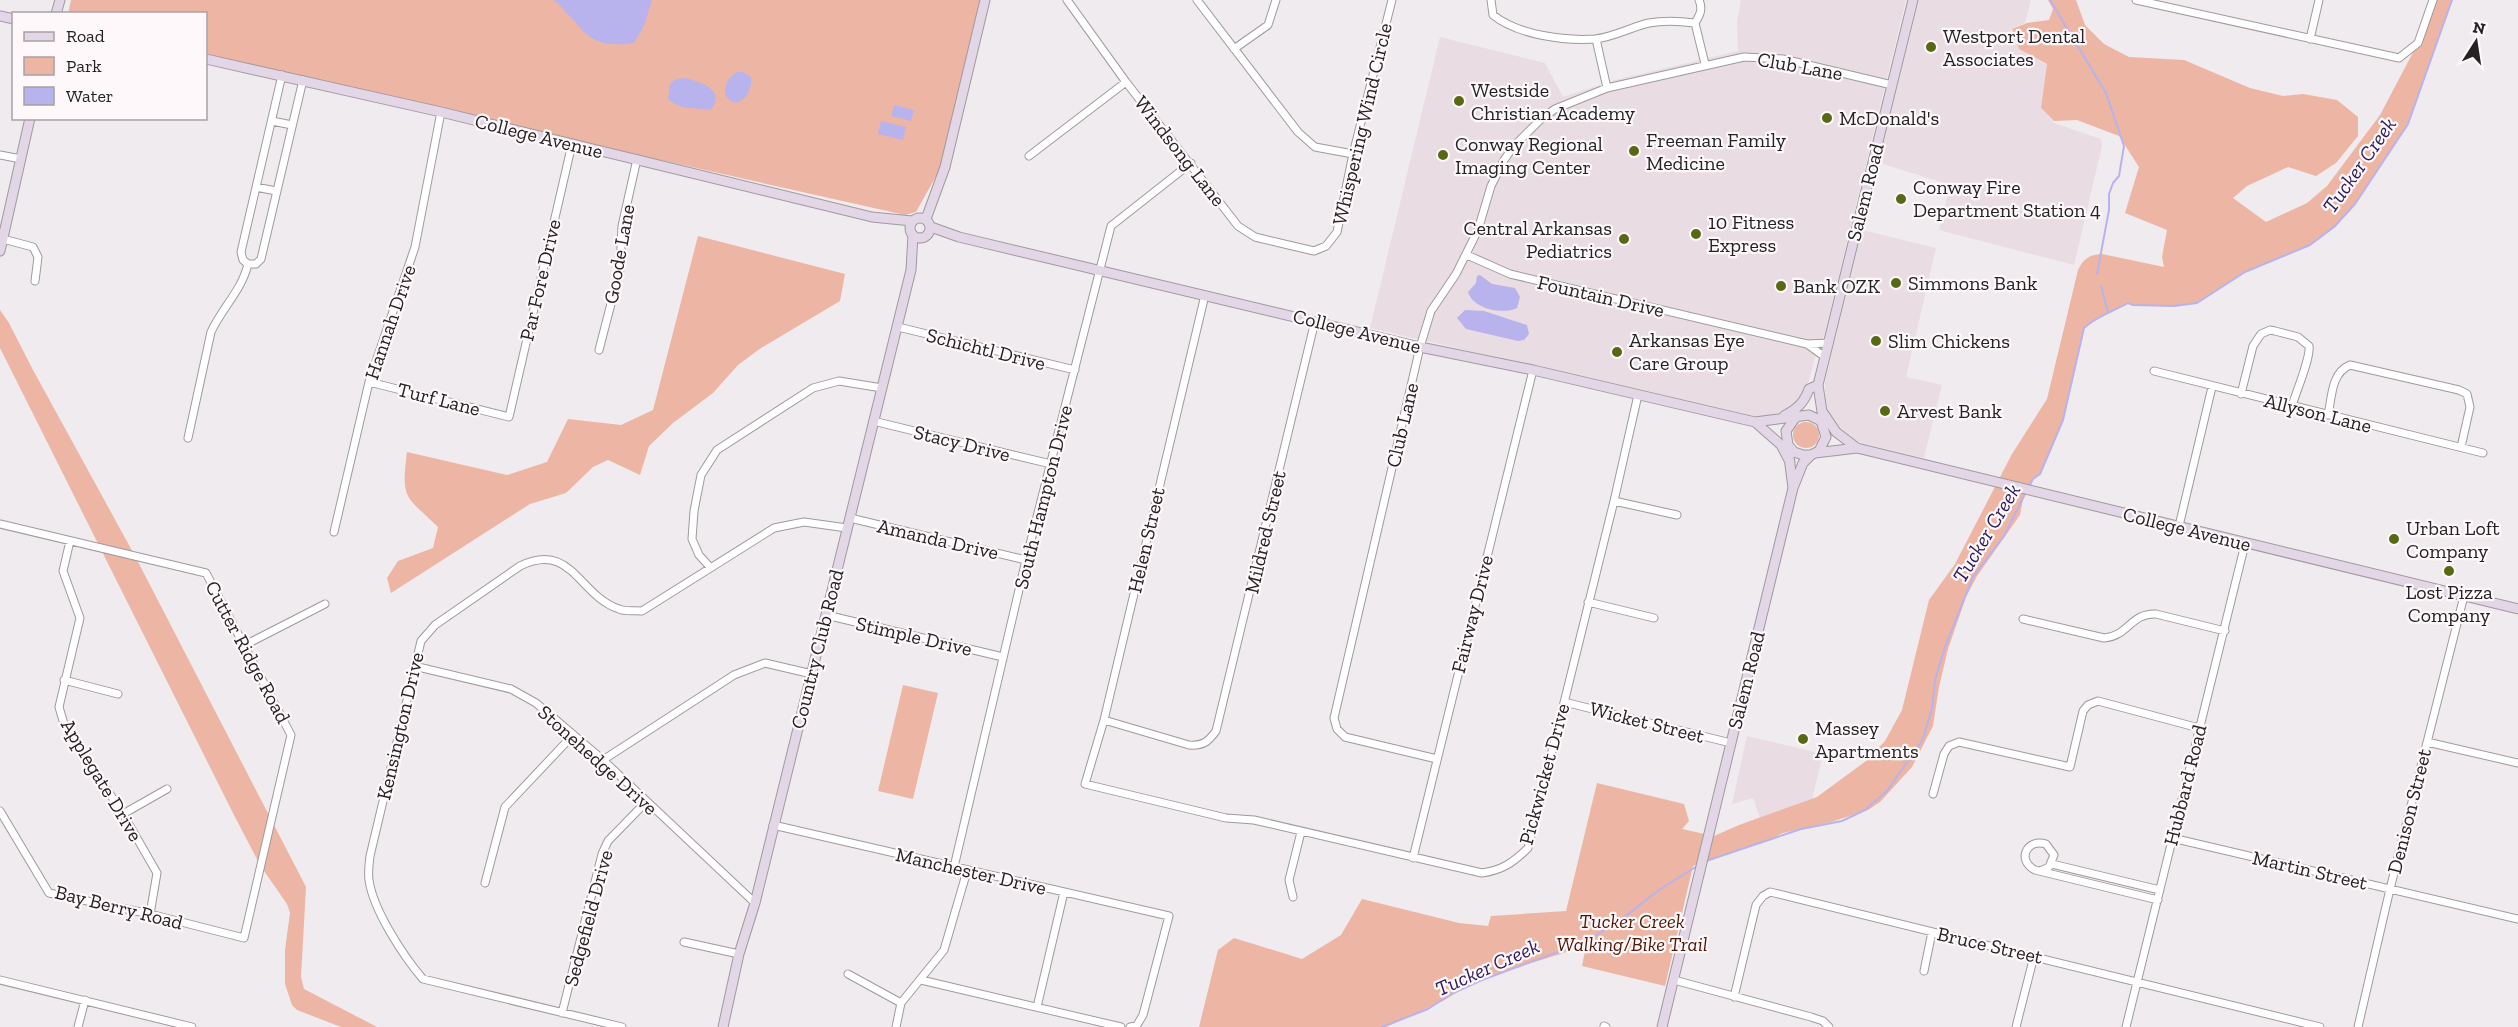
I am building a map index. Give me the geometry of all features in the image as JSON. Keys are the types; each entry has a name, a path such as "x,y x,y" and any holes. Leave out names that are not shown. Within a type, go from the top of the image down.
{"street":[{"name":"Country Club Road","path":"723,1027 739,954 755,903 898,327 920,228 939,182 985,0"},
{"name":"Windsong Lane","path":"1067,0 1126,82 1238,226 1255,237 1314,251 1326,246"},
{"path":"1197,0 1298,132 1316,147 1353,154"},
{"path":"1234,49 1268,25 1276,0"},
{"name":"Whispering Wind Circle","path":"1326,246 1337,232 1353,154 1392,0"},
{"path":"1491,0 1493,15 1503,23 1549,35 1596,39 1650,23 1695,22"},
{"path":"1695,22 1701,15 1699,0"},
{"name":"Salem Road","path":"1797,417 1808,406 1825,357 1913,0"},
{"path":"2136,0 2399,58 2418,43 2433,0"},
{"path":"2310,39 2319,0"},
{"path":"1695,22 1705,64"},
{"path":"1596,39 1607,88"},
{"name":"Club Lane","path":"1437,759 1345,737 1337,729 1334,718 1420,347 1431,311 1467,255 1478,230 1491,186 1504,160 1514,146 1540,120 1555,109 1607,88 1705,64 1744,57 1783,59 1892,85"},
{"name":"College Avenue","path":"207,59 441,112 1420,347 1533,370 1638,395 1757,424 1777,433 1788,444"},
{"path":"282,75 241,252 243,260 248,264 256,264 261,259 303,80"},
{"path":"1029,156 1126,82"},
{"name":"Hannah Drive","path":"334,532 369,382 415,247 441,112"},
{"path":"0,250 30,120"},
{"path":"272,121 292,125"},
{"name":"Par Fore Drive","path":"509,417 572,144"},
{"path":"0,155 21,159"},
{"name":"Goode Lane","path":"599,350 620,269 622,225 637,159"},
{"name":"South Hampton Drive","path":"954,867 1026,560 1111,226 1191,163"},
{"path":"256,187 276,191"},
{"path":"3,239 33,248 38,257 35,281"},
{"name":"Fountain Drive","path":"1467,255 1510,274 1807,344 1828,343"},
{"path":"188,438 211,332 218,317 240,288 248,264"},
{"name":"Helen Street","path":"1085,784 1104,720 1205,295"},
{"name":"Mildred Street","path":"1104,720 1189,745 1201,746 1209,741 1216,731 1315,321"},
{"name":"Schichtl Drive","path":"898,327 1075,370"},
{"path":"2241,394 2256,340 2265,332 2275,331 2298,337 2309,346 2309,356 2298,382 2292,406"},
{"name":"Fountain Drive","path":"1807,344 1825,357"},
{"path":"2328,416 2337,375 2350,365 2459,390 2467,394 2470,406 2461,447"},
{"name":"Fairway Drive","path":"1413,858 1533,370"},
{"name":"Allyson Lane","path":"2154,371 2483,453"},
{"path":"710,567 699,555 692,539 693,520 701,475 717,450 813,388 839,381 882,387"},
{"name":"Turf Lane","path":"369,382 509,417"},
{"path":"1780,419 1797,410 1806,399 1809,389 1816,387"},
{"name":"Salem Road","path":"1816,387 1824,427"},
{"path":"2179,526 2212,387"},
{"name":"Pickwicket Drive","path":"1085,784 1226,818 1254,820 1482,873 1500,870 1514,861 1528,848 1638,395"},
{"path":"1823,414 1836,432 1855,447"},
{"path":"1813,416 1824,427 1825,441 1817,453 1798,454 1788,444 1786,431 1797,417 1813,416"},
{"name":"College Avenue","path":"1757,424 1797,417"},
{"name":"Stacy Drive","path":"873,421 1051,464"},
{"path":"1757,424 1781,445 1790,462"},
{"name":"College Avenue","path":"1824,427 1836,438 1855,447 2518,609"},
{"name":"Salem Road","path":"1788,444 1794,485"},
{"name":"College Avenue","path":"1817,453 1855,447"},
{"name":"Salem Road","path":"1662,1027 1794,485 1803,463 1817,453"},
{"path":"1614,501 1677,515"},
{"name":"Amanda Drive","path":"850,518 1026,560"},
{"name":"Kensington Drive","path":"622,1027 423,979 407,961 377,904 369,880 370,856 421,641 435,625 520,566 534,559 552,559 560,563 605,603 620,610 642,611 774,528 804,522 847,528"},
{"name":"Cutter Ridge Road","path":"0,524 206,573 246,645 291,735 244,938"},
{"name":"Applegate Drive","path":"70,541 63,571 80,618 59,707 64,724 123,814 157,873 150,914"},
{"name":"Hubbard Road","path":"2126,1027 2245,544"},
{"name":"Denison Street","path":"2358,1027 2390,889 2464,596"},
{"path":"1588,602 1654,618"},
{"path":"246,645 325,604"},
{"path":"2023,619 2104,638 2122,633 2136,618 2146,613 2224,631"},
{"name":"Stimple Drive","path":"826,615 1003,657"},
{"path":"603,760 734,675 765,663 812,674"},
{"name":"Stonehedge Drive","path":"414,666 511,689 536,703 603,760 755,903"},
{"path":"64,680 118,694"},
{"path":"1933,794 1944,754 1949,746 1959,742 2070,767 2083,711 2088,705 2098,701 2199,728"},
{"name":"Wicket Street","path":"1564,702 1731,742"},
{"path":"485,883 504,807 573,735"},
{"path":"2427,742 2518,763"},
{"path":"123,814 167,789"},
{"name":"Sedgefield Drive","path":"562,1012 602,854 608,841 646,802"},
{"name":"Bay Berry Road","path":"0,812 49,893 150,914 244,938"},
{"name":"Manchester Drive","path":"773,825 1169,916 1143,1015 1137,1025 1130,1027"},
{"path":"1293,897 1289,880 1301,832"},
{"name":"Martin Street","path":"2172,838 2518,919"},
{"path":"2052,864 2054,855 2050,846 2042,842 2032,843 2026,850 2025,860 2030,868 2158,900"},
{"path":"2040,871 2052,864 2160,890"},
{"path":"896,1027 901,1003 944,950 968,871"},
{"path":"1037,1007 1064,892"},
{"name":"Bruce Street","path":"1734,997 1756,905 1763,896 1770,892 2320,1027"},
{"path":"1924,971 1932,932"},
{"path":"684,942 739,954"},
{"path":"2016,1027 2034,956"},
{"path":"848,974 901,1003"},
{"path":"0,980 192,1027"},
{"path":"921,980 1121,1027"},
{"path":"1674,980 1811,1017 1823,1021 1829,1027"},
{"path":"78,1027 85,1000"}],"shaded area":[{"path":"1741,0 1906,0 1825,332 1805,395 1785,413 1763,417 1752,416 1370,328 1440,37 1545,63 1563,97 1615,80 1738,51 1737,22"},
{"path":"1919,0 2031,0 2025,23 2011,29 2019,49 2047,65 2041,108 2054,123 2101,139 2102,146 2074,265 1939,230 1950,185 1883,164 1882,149"},
{"path":"1862,230 1936,248 1906,377 1942,385 1924,458 1862,443 1842,434 1828,416 1825,407 1825,382"},
{"path":"1747,736 1823,754 1812,799 1760,818 1753,798 1732,804"}],"green space":[{"path":"71,0 980,0 940,169 916,212 905,215 207,58 207,12 68,12"},
{"name":"Tucker Creek Walking/Bike Trail","path":"2048,0 2076,0 2085,25 2104,44 2129,57 2184,60 2250,88 2283,96 2303,94 2337,100 2358,117 2358,136 2336,163 2316,176 2288,167 2247,186 2233,198 2266,222 2307,203 2327,186 2380,115 2418,43 2433,0 2452,0 2408,124 2355,204 2334,227 2310,245 2245,272 2197,303 2174,306 2127,303 2099,317 2084,328 2063,420 2040,474 2033,479 2023,499 2020,515 1977,576 1966,597 1948,649 1933,726 1912,767 1880,802 1868,810 1831,822 1783,833 1767,841 1693,866 1665,986 1582,966 1586,946 1477,980 1443,1001 1386,1027 1199,1027 1218,950 1234,938 1302,959 1341,935 1362,899 1459,923 1488,926 1491,916 1566,911 1597,783 1684,804 1689,821 1682,829 1714,836 1817,797 1866,761 1885,741 1902,710 1929,600 1955,564 2012,454 2047,399 2080,266 2087,258 2102,254 2164,267 2162,257 2167,230 2125,213 2139,167 2119,136 2077,120 2054,121 2041,108 2047,64 2019,49 2012,29 2027,23 2049,20 2053,9"},
{"path":"698,236 845,274 840,301 761,348 738,365 713,393 673,423 649,446 640,475 608,460 593,467 566,493 530,504 391,593 387,578 398,561 433,548 438,527 418,509 408,496 405,488 407,452 507,475 547,462 568,419 621,425 653,410"},
{"path":"0,310 135,556 306,887 301,977 304,989 377,1027 341,1027 297,1010 292,1005 285,984 285,950 290,913 287,904 260,865 235,817 0,348"},
{"path":"1806,422 1815,426 1819,435 1815,444 1806,448 1797,444 1793,435 1797,426"},
{"path":"903,685 938,693 913,799 878,791"}],"water":[{"path":"554,0 652,0 644,26 634,43 618,44 605,43 587,35"},
{"path":"737,72 743,72 751,77 751,81 746,97 735,103 727,97 725,88 729,79"},
{"path":"684,78 704,84 714,92 715,103 711,110 683,107 668,99 670,84 676,79"},
{"path":"894,105 914,110 911,121 891,116"},
{"path":"881,121 906,127 903,140 878,134"},
{"path":"1480,275 1492,284 1515,288 1520,297 1517,308 1504,311 1489,309 1476,303 1468,292 1476,283 1477,276"},
{"path":"1465,310 1484,311 1527,325 1529,334 1524,340 1518,341 1466,329 1457,318"}],"waterway":[{"path":"2050,0 2106,93 2124,146 2119,176 2113,183 2109,194 2109,210 2097,274"},
{"name":"Tucker Creek","path":"2029,487 2033,479 2040,474 2063,420 2084,328 2099,317 2128,303 2174,306 2197,303 2245,272 2310,245 2334,227 2355,204 2408,124 2452,0"},
{"path":"2101,286 2108,313"},
{"name":"Tucker Creek","path":"1706,861 1801,829 1842,821 1865,810 1887,791 1922,741 1932,709 1935,680 1945,647 1973,577 2004,536 2026,492"},
{"name":"Tucker Creek","path":"1382,1027 1428,1009 1451,994 1482,980 1585,942 1699,865"}],"place":[{"name":"Westport Dental Associates","path":"1931,47"},
{"name":"Westside Christian Academy","path":"1459,101"},
{"name":"McDonald's","path":"1827,118"},
{"name":"Freeman Family Medicine","path":"1634,151"},
{"name":"Conway Regional Imaging Center","path":"1443,155"},
{"name":"Conway Fire Department Station 4","path":"1901,199"},
{"name":"10 Fitness Express","path":"1696,234"},
{"name":"Central Arkansas Pediatrics","path":"1624,239"},
{"name":"Simmons Bank","path":"1896,283"},
{"name":"Bank OZK","path":"1781,286"},
{"name":"Slim Chickens","path":"1876,341"},
{"name":"Arkansas Eye Care Group","path":"1617,352"},
{"name":"Arvest Bank","path":"1885,411"},
{"name":"Urban Loft Company","path":"2394,539"},
{"name":"Lost Pizza Company","path":"2449,571"},
{"name":"Massey Apartments","path":"1803,739"}]}
